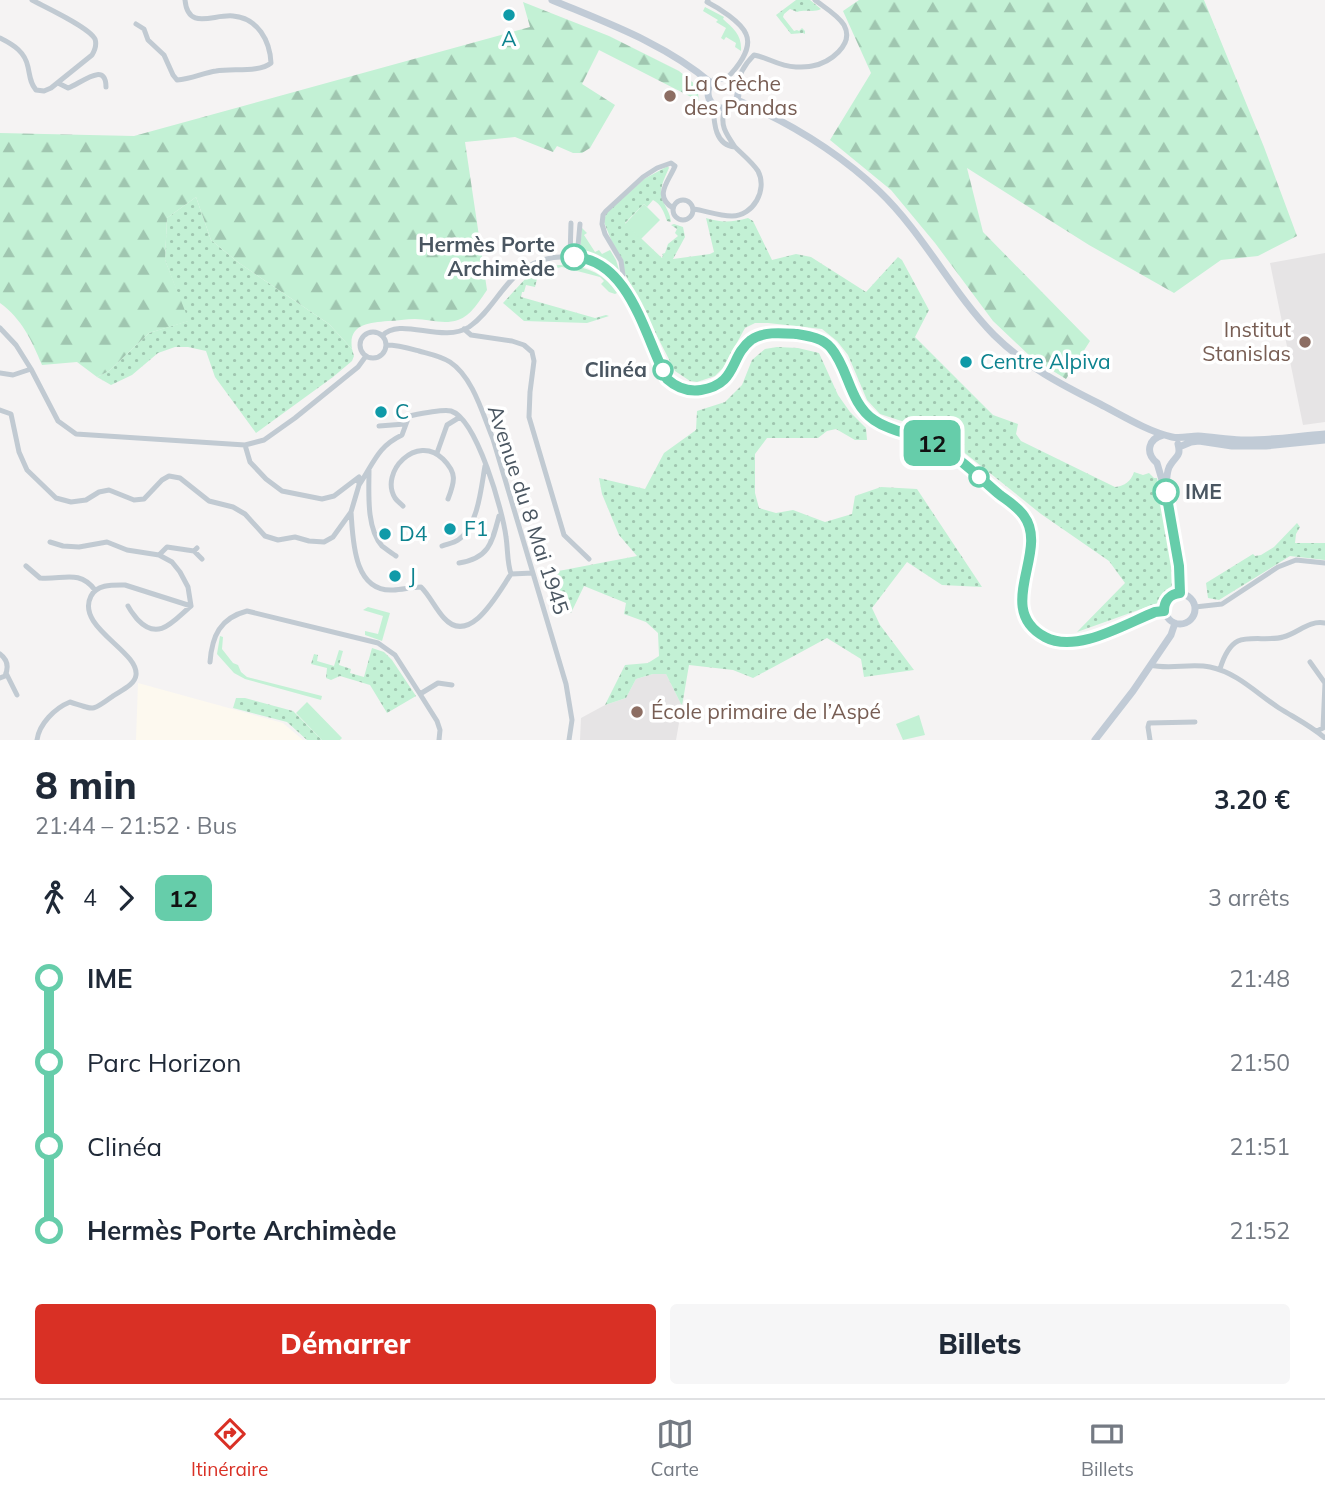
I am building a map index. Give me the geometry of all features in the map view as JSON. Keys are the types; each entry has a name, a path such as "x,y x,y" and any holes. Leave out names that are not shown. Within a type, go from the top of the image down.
{"main road":[{"path":"552,0 655,46 682,61 711,83"},
{"path":"726,79 734,83 738,90 737,100 725,109 713,105 708,92 711,83 726,79"},
{"path":"737,100 765,112 806,136 837,157 878,191 920,237 974,312 994,335 1050,378 1137,423 1173,438 1197,436 1242,440 1325,434"},
{"path":"1137,423 1144,431 1150,443 1149,452 1157,463 1166,465 1178,456 1179,447 1173,438"},
{"path":"1150,443 1157,436 1163,435"},
{"path":"1179,447 1199,441 1232,446 1266,446 1325,440"},
{"path":"1157,463 1166,491 1179,566 1180,593"},
{"path":"1166,491 1171,463"},
{"path":"1180,593 1189,596 1195,607 1190,621 1175,623 1168,619 1164,606 1168,598 1180,593"},
{"path":"1096,740 1171,635 1175,623"}],"street":[{"path":"0,38 23,54 31,84 36,90 44,91 58,83 92,55 96,48 95,40 89,33 32,0"},
{"path":"135,24 145,29 148,40 164,55 177,80 216,71 262,68 271,63 267,42 261,30 250,20 232,15 207,19 194,17 185,9 184,0"},
{"path":"700,0 722,10 745,31 747,37 748,42 741,62 726,79"},
{"path":"738,90 739,76 754,55 782,66 812,66 829,60 842,50 846,37 845,26 815,0"},
{"path":"58,83 68,88 97,74 103,77 106,88"},
{"path":"694,208 731,216 746,213 755,203 761,188 757,170 732,146 723,142 715,128 713,105"},
{"path":"725,109 723,125 732,146"},
{"path":"619,281 623,275 621,261 602,224 606,211 643,177 671,163 675,166 663,192 668,206 673,208"},
{"path":"680,200 691,202 694,208 689,219 677,219 673,214 673,208 680,200"},
{"path":"571,223 573,257"},
{"path":"573,257 580,224"},
{"path":"382,336 386,331 403,328 448,334 464,329 480,317 525,268 550,258 573,257 596,263 613,274 630,298 667,379 690,391 707,389 723,382 746,345 760,335 776,333 820,339 827,343 836,355 853,393 868,415 888,427 943,449 1025,517 1031,540 1022,590 1023,607 1029,622 1041,635 1062,643 1080,642 1155,612 1164,611"},
{"path":"0,328 16,345 31,369 58,421 76,434 245,445 264,440 358,368 366,356"},
{"path":"464,329 471,335 524,345 532,352 534,361 529,417 564,535 589,559"},
{"path":"374,332 382,336 386,345 384,353 377,358 369,358 361,349 361,341 363,337 374,332"},
{"name":"Avenue du 8 Mai 1945","path":"386,345 437,355 449,361 466,377 493,439 566,684 572,720 569,740"},
{"path":"0,373 13,375 31,369"},
{"path":"0,410 11,414 19,452 27,470 56,498 71,502 86,500 99,492 109,490 134,500 144,499 169,476 180,478 209,501 233,507 245,514 265,536 278,540 295,537 324,542 333,537 351,512 359,477 334,496 322,499 282,491 250,462 245,445"},
{"path":"359,485 380,450 402,435 409,416 450,411 460,417 473,434 486,463 506,536 511,574"},
{"path":"437,453 447,425 460,417"},
{"path":"379,426 405,424"},
{"path":"403,506 394,496 391,481 396,468 410,452 425,449 437,453 452,468 454,483 448,499"},
{"path":"442,546 457,541 469,530 486,463"},
{"path":"369,470 370,514 376,536 382,546 396,556"},
{"path":"351,512 356,556 369,582 393,590 421,587 445,619 454,626 466,626 478,619 511,574"},
{"path":"459,564 474,561 485,552 493,539 500,513"},
{"path":"50,542 79,547 107,542 128,550 159,555 172,562 180,572 188,587 191,606"},
{"path":"159,555 167,547 195,550 202,559"},
{"path":"1195,607 1222,604 1278,567 1296,560 1325,562"},
{"path":"26,566 40,578 81,577 95,590"},
{"path":"511,574 533,573"},
{"path":"37,740 42,723 64,705 70,702 93,709 103,705 134,681 136,673 133,662 97,626 88,608 95,590 125,585 191,606"},
{"path":"128,606 141,623 151,630 158,630 169,625 191,606"},
{"path":"209,662 216,633 225,621 247,611 378,643 395,655 437,721 439,740"},
{"path":"1220,669 1225,656 1237,642 1282,638 1308,624 1325,623"},
{"path":"0,654 8,663 5,676 0,678"},
{"path":"1310,662 1323,676 1325,683 1322,729 1325,738"},
{"path":"1150,665 1161,668 1188,665 1220,669 1245,682 1279,708 1322,729"},
{"path":"6,673 17,695"},
{"path":"420,694 438,683 452,685"},
{"path":"1150,740 1149,723 1195,722"}],"shaded area":[{"name":"Institut Stanislas","path":"1325,253 1325,422 1303,425 1270,263"},
{"name":"École primaire de l’Aspé","path":"653,674 666,674 682,706 676,740 580,740 581,718 605,705 626,698 636,679"},
{"path":"138,683 283,723 303,740 136,740"}],"green space":[{"path":"796,0 810,0 821,9 797,12 790,9 784,14 783,17 794,31 802,28 805,34 791,34 776,15"},
{"path":"859,0 1204,0 1297,236 1258,256 1221,260 1174,293 1089,245 967,168 983,232 1090,341 1066,379 1032,358 993,321 935,243 891,190 830,140 871,73 843,11"},
{"path":"523,2 609,36 679,71 697,86 699,101 599,50 582,84 615,105 590,148 582,153 573,153 557,146 553,152 515,137 465,142 487,290 463,318 447,322 412,319 367,324 353,334 352,349 329,324 239,263 211,240 196,197 167,218 165,260 189,321 149,333 109,371 97,377 77,362 42,365 20,323 0,303 0,133 134,136 530,27"},
{"path":"705,7 724,17 734,29 739,36 741,51 735,47 736,43 726,37 724,40 721,38 726,28 703,11"},
{"path":"668,166 661,194 671,222 667,221 660,206 653,200 647,207 644,204 625,223 662,258 668,244 678,236 675,233 677,229 671,225 674,224 683,227 685,237 673,259 714,252 706,218 727,221 748,218 753,221 772,260 796,254 811,257 866,292 898,257 929,310 915,337 993,415 1018,424 1016,434 1021,441 1115,487 1122,486 1134,472 1143,475 1149,473 1157,478 1175,582 1158,603 1077,632 1125,583 1109,561 1041,514 951,442 920,427 880,414 867,400 848,355 837,341 822,329 755,323 745,328 723,368 715,376 697,382 690,381 675,371 623,270 604,222 606,213 644,179"},
{"path":"196,197 211,240 239,263 329,324 352,349 354,356 352,361 333,377 256,433 215,377 206,351 175,347 158,353 132,375 111,385 97,377 109,371 149,333 188,321 165,260 167,218"},
{"path":"644,204 660,220 641,239 625,224"},
{"path":"582,228 595,252 599,250 602,254 610,250 619,270 600,257 580,251"},
{"path":"559,265 592,271 605,279 617,293 609,292 601,284 604,281 600,277 562,267 543,271 543,275 539,275 537,271"},
{"path":"528,276 537,279 535,287 526,285 521,297 595,318 609,316 587,323 524,321 503,303"},
{"path":"777,347 819,353 838,395 866,428 867,440 855,440 836,429 827,431 818,438 767,438 755,454 755,493 759,508 776,513 793,510 825,522 852,514 855,496 881,487 917,489 982,587 942,585 907,562 872,608 880,625 914,670 864,677 861,659 827,638 753,678 733,670 689,665 682,706 666,674 653,674 636,679 626,698 605,705 625,665 648,663 659,656 658,633 646,622 624,614 626,603 584,586 571,613 553,602 548,573 637,556 619,535 602,494 599,478 645,489 664,453 696,430 697,411 725,402 742,385 752,360 765,349"},
{"path":"1297,523 1300,527 1295,543 1325,543 1325,560 1290,556 1219,600 1208,598 1206,583 1253,554 1261,555 1274,547"},
{"path":"368,607 390,613 382,641 365,635 365,631 378,634 383,616 363,610"},
{"path":"220,636 223,637 222,649 247,677 322,696 321,700 245,679 234,673 217,654"},
{"path":"372,648 384,652 392,660 416,696 387,713 370,685 340,676 331,680 326,678 327,668 311,664 314,654 318,655 317,661 334,666 339,650 343,651 339,665 351,669 350,673 364,677"},
{"path":"236,698 293,711 322,740 307,740 287,722 233,708"},
{"path":"307,702 342,738 340,740 322,740 296,713"},
{"path":"919,715 925,735 903,740 896,724"}],"bus line":[{"name":"12","path":"574,257 596,263 619,281 630,298 667,379 682,389 698,391 723,382 746,345 760,335 804,335 827,343 836,355 859,404 868,415 899,432 916,436 943,449 1025,517 1030,528 1031,545 1022,590 1023,607 1034,629 1047,639 1062,643 1080,642 1155,612 1164,611 1168,598 1180,593 1179,566 1166,492"}],"place":[{"name":"A","path":"509,15"},
{"name":"La Crèche des Pandas","path":"670,96"},
{"name":"Hermès Porte Archimède","path":"574,257"},
{"name":"Institut Stanislas","path":"1305,342"},
{"name":"Centre Alpiva","path":"966,362"},
{"name":"Clinéa","path":"663,370"},
{"name":"C","path":"381,412"},
{"name":"IME","path":"1166,492"},
{"name":"F1","path":"450,529"},
{"name":"D4","path":"385,534"},
{"name":"J","path":"395,576"},
{"name":"École primaire de l’Aspé","path":"637,712"}]}
